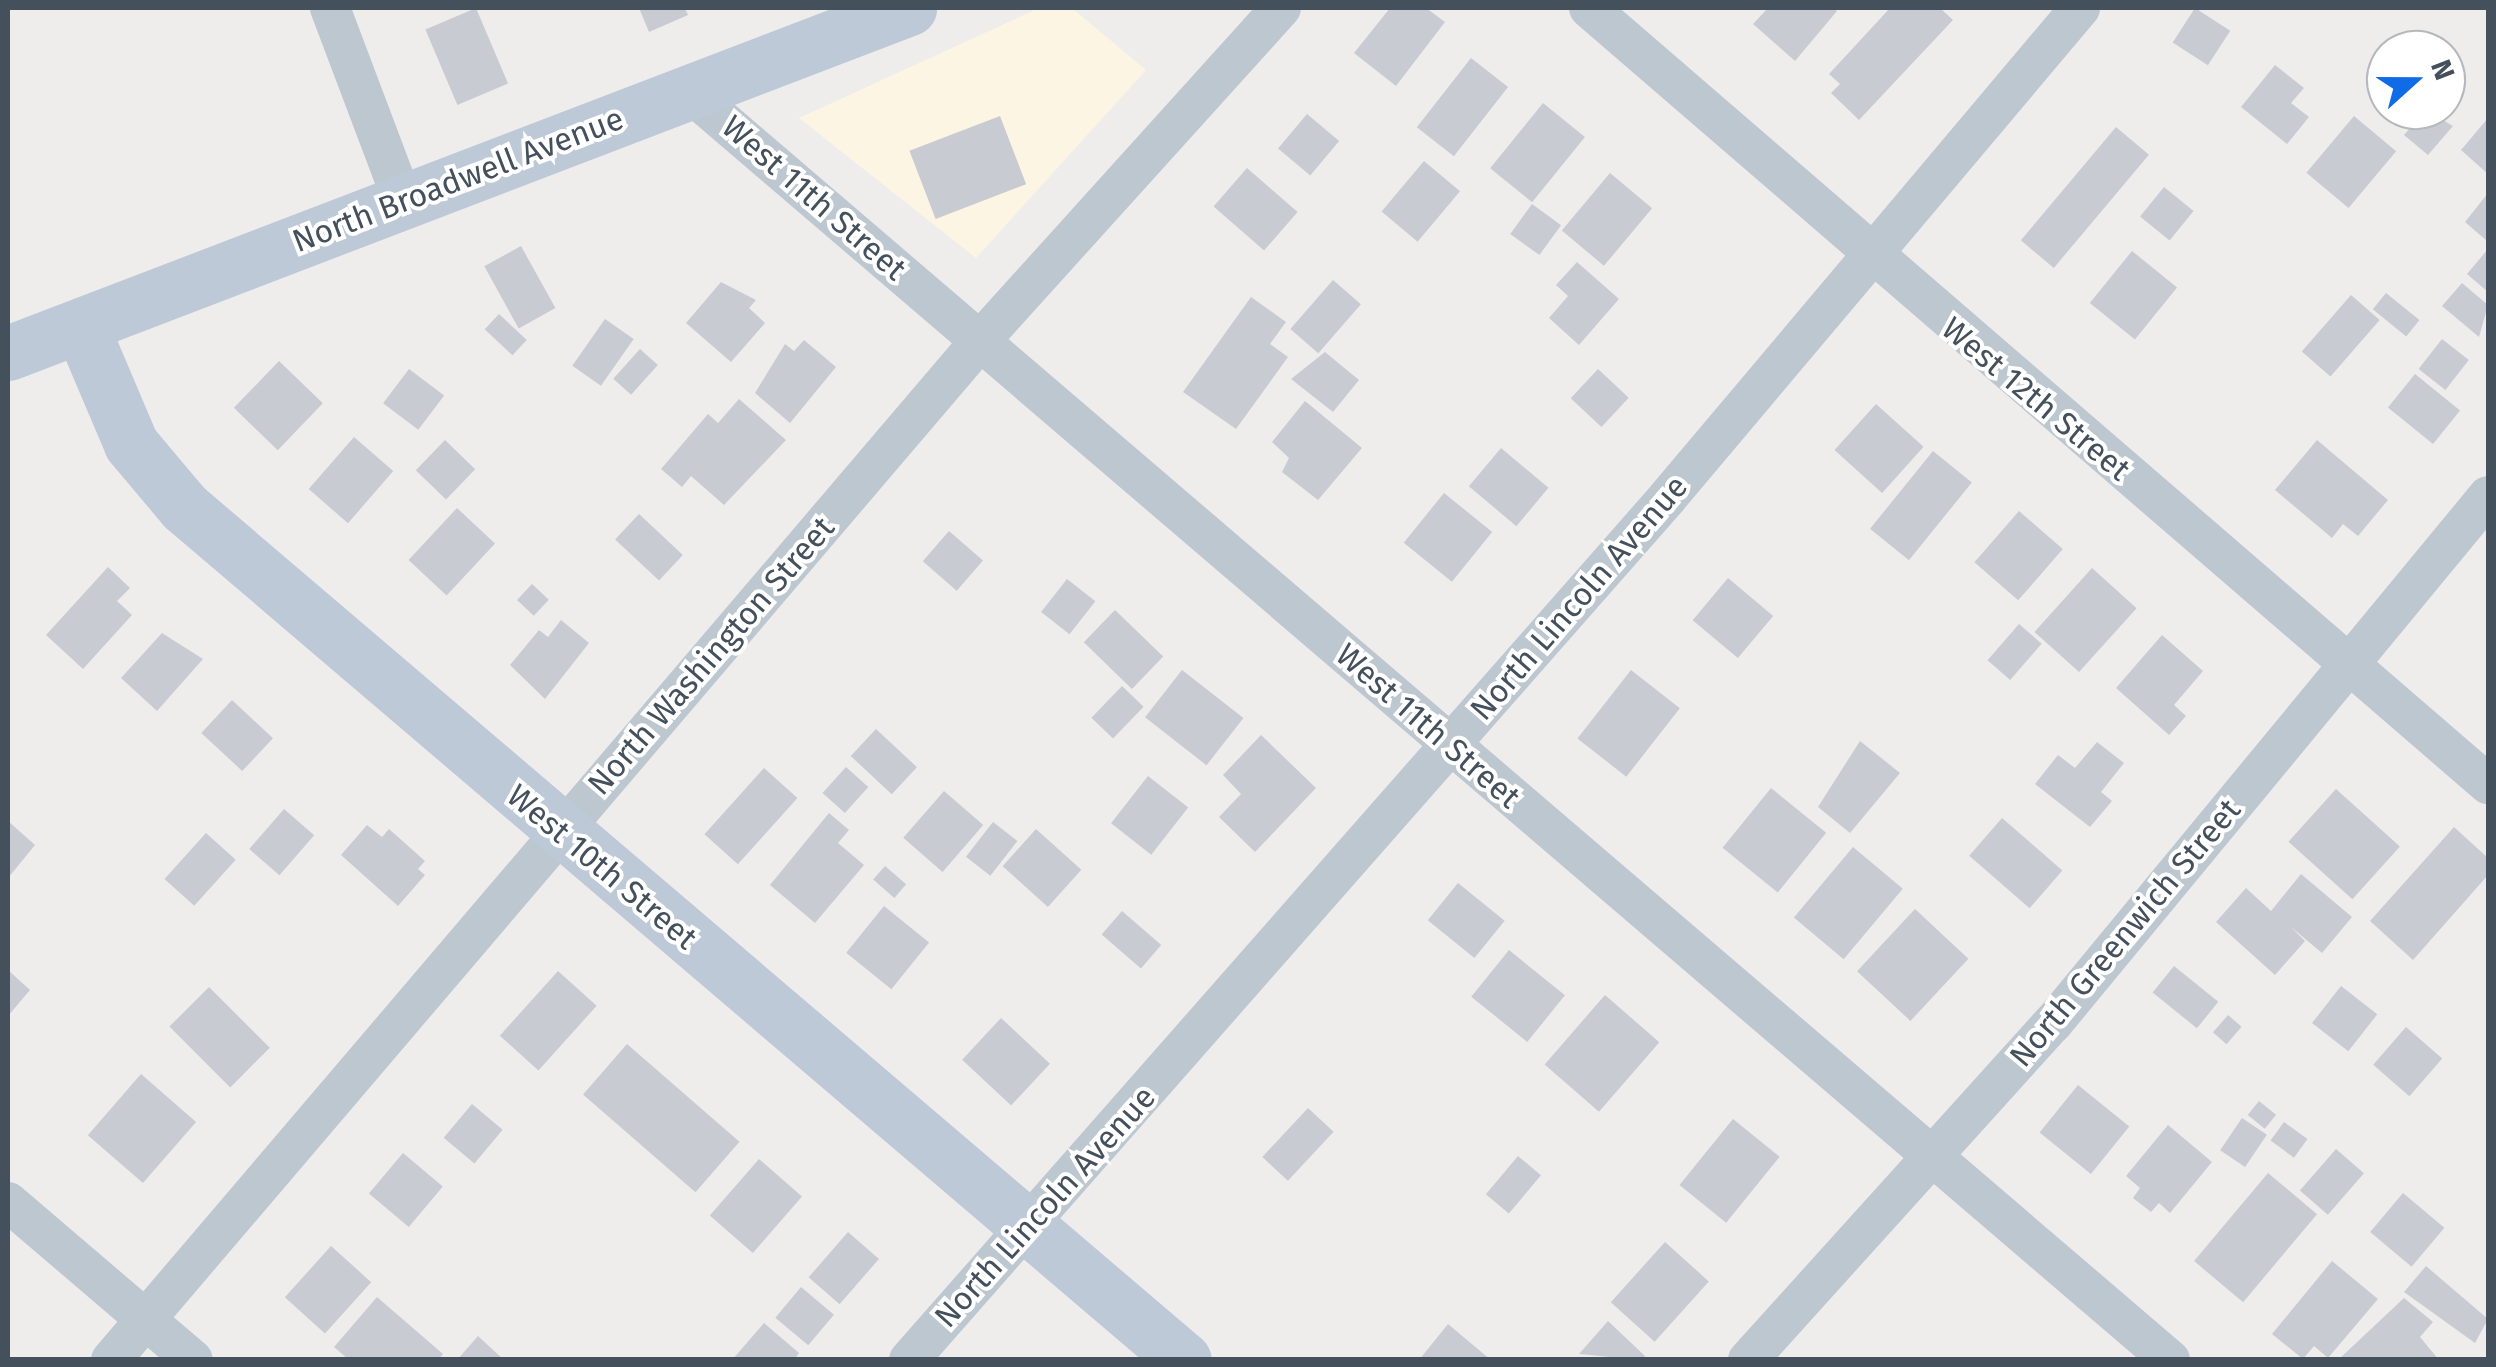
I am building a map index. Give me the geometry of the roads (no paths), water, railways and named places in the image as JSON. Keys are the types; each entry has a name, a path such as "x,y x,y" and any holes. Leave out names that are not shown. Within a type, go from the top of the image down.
{"street":[{"path":"330,8 403,201"},
{"name":"North Washington Street","path":"111,1360 980,342 1281,8"},
{"name":"West 12th Street","path":"1588,8 1870,258 2488,784"},
{"name":"North Lincoln Avenue","path":"909,1360 1450,745 2080,8"},
{"name":"North Broadwell Avenue","path":"8,353 898,9"},
{"name":"West 11th Street","path":"688,90 2170,1360"},
{"name":"West 10th Street","path":"81,326 130,444 184,507 560,833 1184,1360"},
{"name":"North Greenwich Street","path":"1748,1360 2053,1023 2488,496"},
{"path":"8,1202 193,1360"}]}
